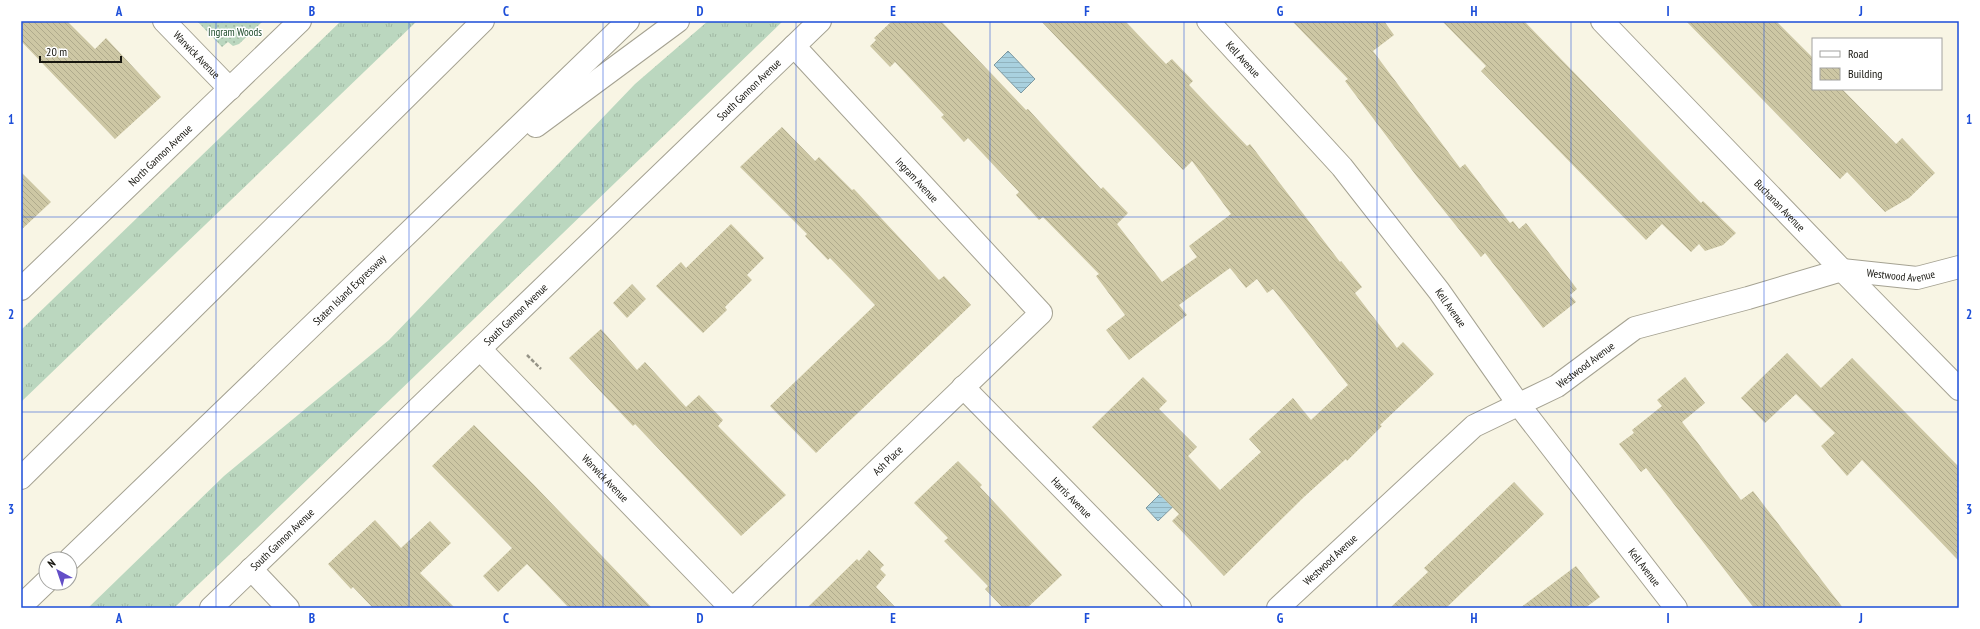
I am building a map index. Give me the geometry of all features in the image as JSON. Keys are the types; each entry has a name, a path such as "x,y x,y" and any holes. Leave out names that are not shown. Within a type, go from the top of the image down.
{"main road":[{"name":"Warwick Avenue","path":"164,21 230,89"},
{"name":"North Gannon Avenue","path":"21,289 300,21"},
{"path":"21,478 483,21"},
{"name":"Staten Island Expressway","path":"78,551 628,21"},
{"path":"466,178 678,21"},
{"name":"South Gannon Avenue","path":"211,608 820,21"},
{"name":"Kell Avenue","path":"1208,21 1342,167 1439,291 1518,405 1676,608"},
{"name":"Buchanan Avenue","path":"1602,21 1959,389"},
{"name":"Ingram Avenue","path":"794,46 1041,313"},
{"name":"Westwood Avenue","path":"1278,608 1474,426 1557,386 1636,328 1748,298 1842,270 1917,278 1959,267"},
{"name":"Ash Place","path":"732,608 1041,313"},
{"name":"Warwick Avenue","path":"480,349 732,608"},
{"name":"Harris Avenue","path":"963,387 1180,608"},
{"path":"251,569 288,608"},
{"path":"21,606 38,590"}],"path":[{"path":"527,355 541,368"}],"green space":[{"name":"Ingram Woods","path":"197,21 263,21 239,44 233,46 228,42 222,47"},
{"path":"341,21 417,21 21,402 21,330"},
{"path":"708,21 783,21 174,608 88,608 224,476 389,340 635,84"}],"water":[{"path":"1008,51 1035,79 1021,93 994,65"},
{"path":"1173,481 1186,494 1158,521 1146,508"}],"building":[{"path":"21,21 67,21 95,49 106,38 161,97 115,139 21,41"},
{"path":"892,21 941,21 1026,110 1028,109 1101,189 1103,187 1128,213 1117,224 1162,282 1197,257 1189,246 1231,214 1192,161 1183,170 1041,21 1125,21 1166,64 1172,59 1193,81 1189,85 1247,146 1250,144 1340,262 1341,261 1362,287 1355,293 1397,348 1403,342 1434,374 1380,425 1382,426 1347,461 1346,459 1304,497 1224,576 1172,521 1179,514 1092,427 1143,377 1167,401 1159,409 1197,447 1188,456 1220,490 1261,452 1249,439 1293,398 1311,420 1348,385 1273,289 1267,293 1257,279 1246,288 1230,268 1179,305 1187,315 1129,360 1106,330 1125,315 1096,276 1099,274 1043,217 1039,220 1016,195 1019,192 968,138 964,142 941,117 944,115 895,62 890,67 870,46 876,40 874,38"},
{"path":"1292,21 1384,21 1394,35 1373,51 1460,168 1465,164 1510,223 1513,221 1519,229 1526,223 1577,289 1570,295 1576,302 1543,328 1485,253 1481,257 1418,178 1345,81 1348,79"},
{"path":"1442,21 1524,21 1701,203 1703,201 1736,233 1723,245 1705,251 1699,244 1691,252 1662,224 1646,240 1481,71 1486,66"},
{"path":"1686,21 1776,21 1812,57 1812,90 1843,90 1896,144 1902,138 1935,173 1909,198 1885,212 1847,172 1840,179"},
{"path":"782,127 815,161 819,157 852,190 854,189 939,280 944,276 971,305 816,453 770,406 875,305 830,258 828,260 805,236 807,234 740,167"},
{"path":"21,172 51,202 21,230"},
{"path":"731,224 764,258 747,275 752,280 725,307 727,310 703,333 656,286 681,262 686,268"},
{"path":"632,284 646,299 627,318 613,303"},
{"path":"601,329 637,370 645,362 686,407 699,395 723,420 718,426 786,495 741,536 635,424 633,426 569,358"},
{"path":"1787,353 1821,388 1852,358 1959,467 1959,561 1862,460 1847,476 1821,446 1835,433 1796,394 1765,423 1741,398"},
{"path":"1685,377 1705,403 1682,422 1741,500 1753,491 1843,608 1754,608 1646,468 1641,472 1619,444 1634,433 1632,430 1662,406 1657,400"},
{"path":"474,425 652,608 569,608 527,564 498,592 483,576 512,548 432,466"},
{"path":"958,461 982,485 980,487 1062,575 1027,608 1003,608 985,589 988,586 944,541 948,538 914,503"},
{"path":"1514,482 1544,514 1446,608 1390,608 1428,572 1424,568"},
{"path":"375,520 401,548 430,521 451,543 420,573 455,608 373,608 353,587 351,589 328,564"},
{"path":"869,550 884,565 880,569 886,575 876,587 896,608 807,608 857,559 859,561"},
{"path":"1576,566 1600,597 1585,608 1520,608"}]}
